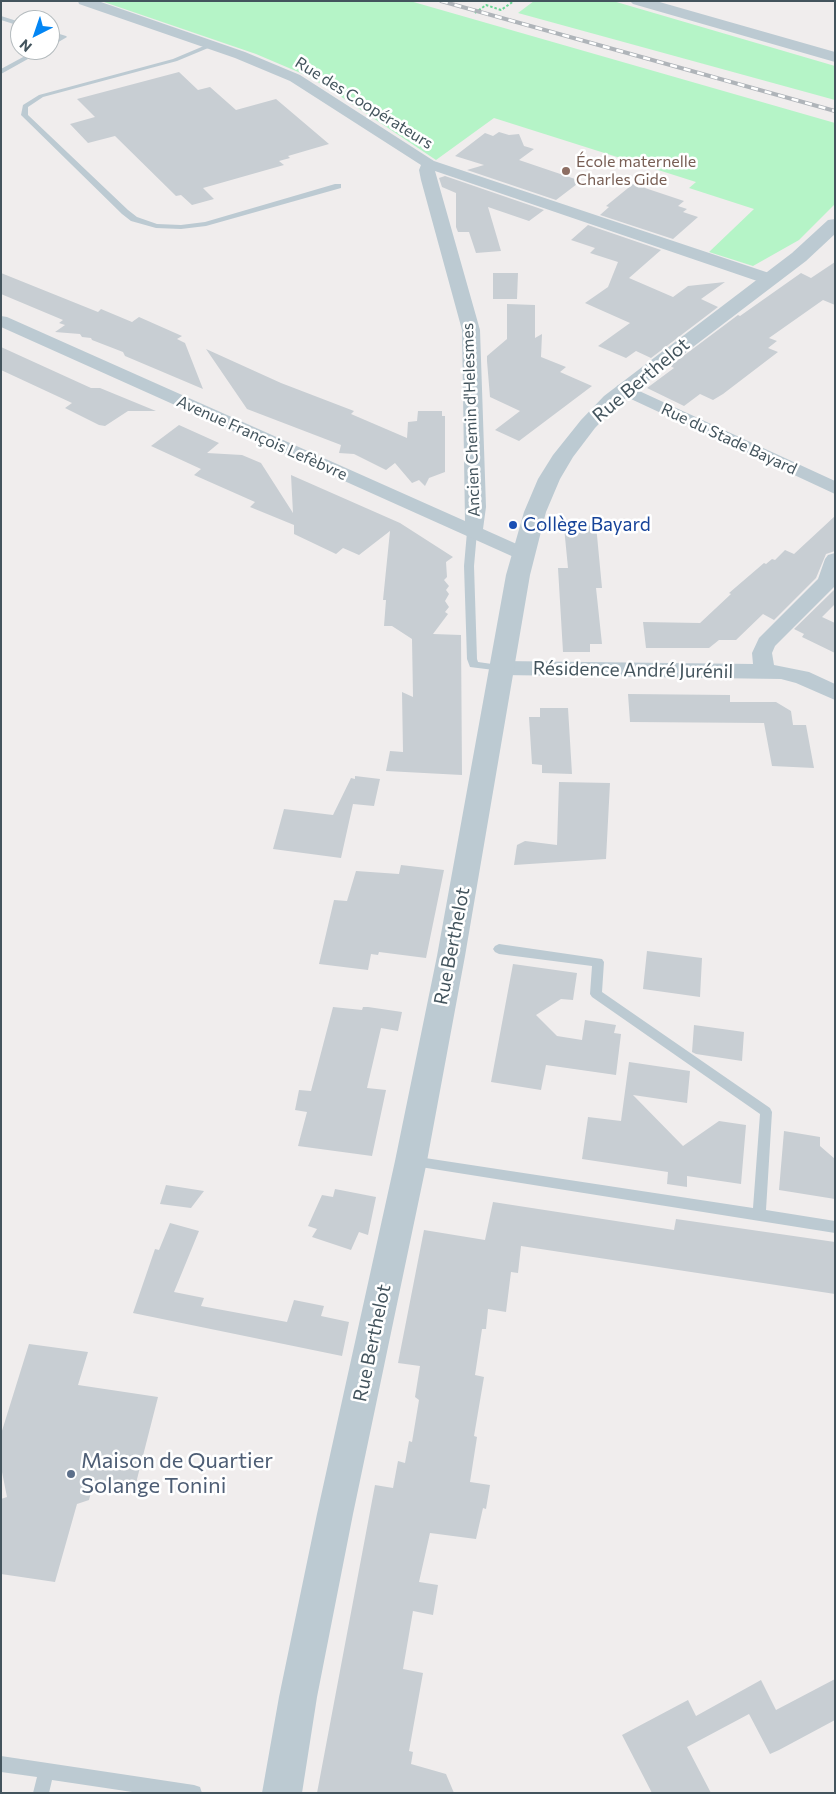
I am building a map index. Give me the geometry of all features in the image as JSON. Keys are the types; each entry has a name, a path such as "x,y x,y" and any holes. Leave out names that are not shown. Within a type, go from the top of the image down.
{"street":[{"name":"Rue des Coopérateurs","path":"84,1 240,55 295,78 429,164 769,279"},
{"path":"638,1 835,57"},
{"name":"Ancien Chemin d'Helesmes","path":"429,164 427,170 429,180 471,330 476,506 476,523 472,532"},
{"name":"Rue Berthelot","path":"282,1793 298,1697 331,1533 411,1160 451,956 523,554 535,512 557,465 592,420 624,389 808,250 835,224"},
{"name":"Avenue François Lefèbvre","path":"1,321 523,554"},
{"name":"Rue du Stade Bayard","path":"624,389 835,488"},
{"path":"764,672 762,654 766,643 827,582 835,559"},
{"name":"Résidence André Jurénil","path":"502,668 781,672 802,677 835,693"}],"lane":[{"path":"211,45 175,60 41,96 25,106 24,115 125,212 134,219 156,226 181,227 206,224 338,186"},
{"path":"1,72 23,60"},
{"path":"472,532 469,566 472,659 474,665 502,668"},
{"path":"499,949 598,962 596,994 766,1112 759,1214"},
{"path":"411,1160 835,1227"},
{"path":"1,1764 46,1770 154,1790 194,1793"},
{"path":"41,1793 46,1770"}],"path":[{"path":"475,13 486,5 501,10 514,1"}],"green space":[{"path":"101,1 410,1 835,123 835,204 799,240 753,266 709,252 754,209 689,188 696,182 494,118 436,160 325,86 303,74 256,54"},
{"path":"534,1 613,1 835,66 835,100 518,13"}],"building":[{"path":"179,72 198,90 210,87 236,110 276,99 329,144 288,156 290,158 279,161 284,165 203,188 214,199 192,205 181,195 176,196 115,136 88,143 70,124 95,117 77,99"},
{"path":"499,132 509,135 519,134 524,146 534,149 519,160 581,181 556,200 467,170 484,165 455,156 485,133 493,136"},
{"path":"445,176 544,210 529,221 488,207 501,251 476,253 469,232 458,232 456,227 456,193 442,187 439,178"},
{"path":"633,184 684,201 678,206 687,209 683,212 698,217 673,239 600,215 609,207 606,206"},
{"path":"588,225 661,250 629,278 673,297 688,286 725,282 701,299 718,307 651,358 636,351 626,358 598,346 630,323 585,303 608,287 618,262 590,253 595,248 571,240"},
{"path":"835,262 835,305 823,300 769,338 777,341 768,348 778,352 723,394 713,400 700,394 684,406 647,388 674,368 670,366 738,315 740,316 801,273 811,278"},
{"path":"1,273 98,312 101,309 132,322 139,317 182,336 177,339 185,343 203,389 125,356 123,352 91,338 82,337 80,334 55,332 65,325 59,323 63,320 1,294"},
{"path":"493,273 518,273 517,299 493,299"},
{"path":"507,304 535,305 535,338 542,334 541,357 566,367 560,372 592,386 519,441 495,430 520,411 490,397 487,356 507,339"},
{"path":"1,347 91,388 100,388 156,411 128,411 105,426 99,425 65,408 72,403 1,370"},
{"path":"206,349 281,383 354,411 351,414 407,438 408,422 417,421 418,411 442,411 442,416 445,416 445,472 429,478 425,486 419,480 412,483 395,463 386,470 354,454 339,453 341,445 247,409"},
{"path":"179,425 219,443 207,453 242,455 261,463 293,513 291,475 400,523 453,557 446,562 447,577 444,580 449,586 446,590 449,594 445,601 449,607 445,612 448,614 433,634 461,635 462,775 386,771 390,751 403,752 402,692 413,697 412,639 392,626 384,626 386,600 383,600 390,531 359,555 343,548 336,554 294,534 294,525 250,507 255,502 194,475 201,469 151,446"},
{"path":"835,516 835,551 826,554 816,578 774,620 763,614 736,640 719,640 709,648 646,648 643,622 700,623 731,594 729,593 764,563 766,564 772,559 775,560 785,550 794,554"},
{"path":"596,525 602,588 596,588 602,644 590,644 590,652 563,652 558,568 568,568 564,527"},
{"path":"835,589 835,604 822,617 835,623 835,653 802,637 804,634 794,629"},
{"path":"628,694 730,695 730,702 776,702 791,711 793,725 806,725 814,768 772,766 764,723 630,722"},
{"path":"540,708 568,708 572,774 542,773 542,765 532,764 529,717 540,717"},
{"path":"355,776 380,779 374,806 353,804 341,858 273,849 284,809 333,815 351,778 355,779"},
{"path":"559,782 610,783 606,859 514,865 517,845 525,841 557,845"},
{"path":"401,865 444,870 426,958 379,952 378,955 371,954 368,970 319,964 334,900 347,901 356,871 399,874"},
{"path":"647,951 702,958 700,997 643,989"},
{"path":"513,964 577,973 573,1000 561,999 536,1015 557,1036 582,1040 585,1020 616,1025 614,1033 621,1034 616,1075 546,1065 541,1090 491,1082"},
{"path":"333,1007 362,1010 363,1007 368,1007 402,1012 398,1031 381,1028 367,1088 386,1090 372,1156 298,1146 307,1112 295,1110 299,1090 311,1091"},
{"path":"694,1025 744,1032 742,1061 692,1052"},
{"path":"629,1062 690,1071 687,1103 633,1095 683,1146 719,1121 746,1125 741,1184 687,1176 687,1187 667,1184 668,1172 582,1159 588,1117 621,1121"},
{"path":"784,1131 820,1137 820,1146 835,1159 835,1199 779,1190"},
{"path":"166,1185 204,1191 191,1208 160,1204"},
{"path":"335,1189 376,1197 368,1235 359,1232 351,1250 312,1237 317,1229 308,1226 322,1195 333,1197"},
{"path":"493,1202 674,1230 676,1219 835,1242 835,1294 521,1246 518,1273 511,1272 506,1312 488,1309 486,1329 482,1329 475,1375 484,1377 474,1436 477,1437 470,1482 490,1485 486,1509 483,1508 476,1539 430,1533 419,1582 438,1585 433,1615 413,1611 403,1669 423,1673 409,1751 413,1752 411,1764 446,1774 454,1793 317,1793 375,1485 393,1488 398,1461 405,1463 409,1441 412,1442 419,1400 415,1397 420,1366 398,1363 424,1230 485,1240"},
{"path":"170,1223 199,1231 174,1292 204,1298 201,1306 287,1322 294,1300 324,1306 321,1316 349,1322 342,1356 133,1313 155,1249 159,1250"},
{"name":"Maison de Quartier Solange Tonini","path":"29,1344 88,1352 78,1385 158,1397 135,1487 94,1481 89,1500 77,1504 55,1582 1,1574 1,1499 7,1497 1,1467 1,1434"},
{"path":"835,1679 835,1720 779,1750 770,1754 749,1714 687,1747 711,1793 652,1793 622,1735 688,1700 696,1716 761,1680 776,1710"}],"railway":[{"path":"441,1 835,111"}],"place":[{"name":"École maternelle Charles Gide","path":"566,171"},
{"name":"Collège Bayard","path":"513,525"},
{"name":"Maison de Quartier Solange Tonini","path":"71,1474"}]}
